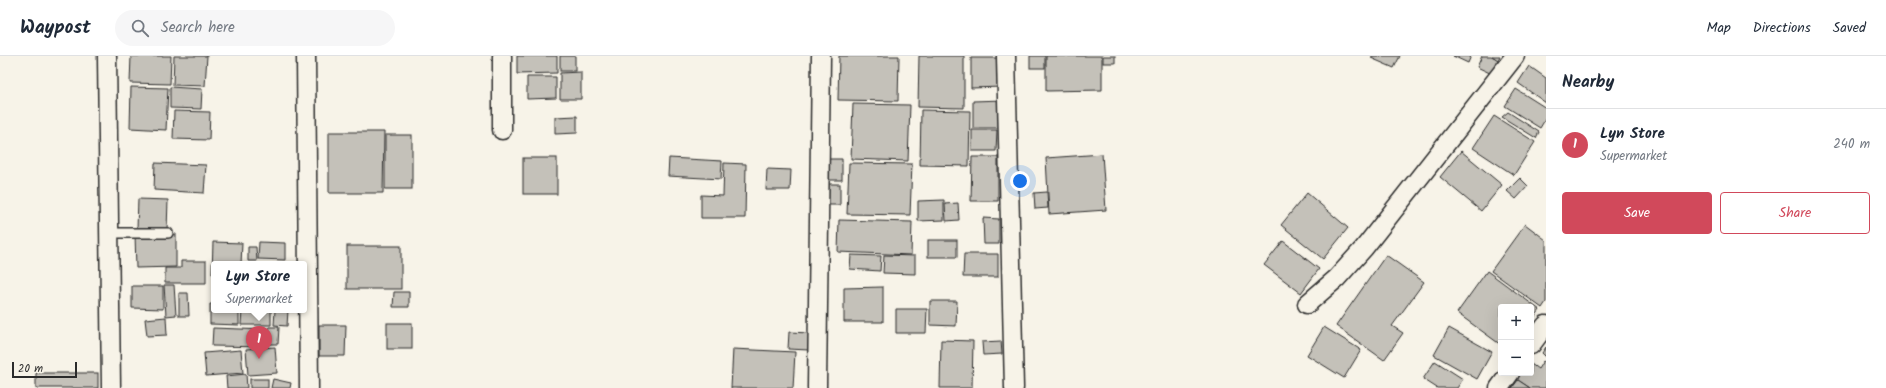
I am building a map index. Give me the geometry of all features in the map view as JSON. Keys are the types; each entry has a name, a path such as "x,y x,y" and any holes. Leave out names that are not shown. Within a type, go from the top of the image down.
{"street":[{"path":"107,56 111,388"},
{"path":"306,56 309,388"},
{"path":"502,56 502,130"},
{"path":"817,388 821,56"},
{"path":"1006,56 1014,388"},
{"path":"1307,304 1337,278 1364,248 1515,56"},
{"path":"1534,341 1546,325"},
{"path":"1499,388 1508,376"}],"lane":[{"path":"109,233 168,233"}],"building":[{"path":"131,56 171,56 170,84 130,83"},
{"path":"174,56 207,56 205,86 173,85"},
{"path":"517,56 557,56 557,73 517,74"},
{"path":"560,56 575,56 575,71 560,71"},
{"path":"839,56 899,56 898,101 838,100"},
{"path":"919,56 964,56 964,108 918,107"},
{"path":"1030,56 1045,56 1045,68 1030,68"},
{"path":"1046,56 1102,56 1102,90 1046,91"},
{"path":"1103,56 1115,56 1115,63 1103,63"},
{"path":"1372,56 1400,56 1394,68 1371,58"},
{"path":"1453,56 1471,56 1468,63"},
{"path":"1482,56 1491,56 1498,59 1492,74 1477,67"},
{"path":"1492,56 1500,56 1498,60"},
{"path":"971,58 1002,58 1002,87 971,88"},
{"path":"1529,66 1546,78 1546,103 1518,83"},
{"path":"581,72 581,99 560,99 560,73"},
{"path":"527,77 556,77 556,98 527,99"},
{"path":"131,87 168,88 166,130 130,128"},
{"path":"170,87 202,89 201,109 170,108"},
{"path":"1516,89 1546,108 1546,118 1540,128 1505,106"},
{"path":"1003,100 1002,128 973,128 973,101"},
{"path":"853,104 910,105 908,161 851,159"},
{"path":"921,110 970,111 969,166 920,165"},
{"path":"174,111 210,112 209,140 173,139"},
{"path":"1508,112 1539,132 1536,138 1502,117"},
{"path":"577,116 577,133 555,134 555,117"},
{"path":"1494,116 1535,142 1514,175 1473,148"},
{"path":"972,130 997,130 996,151 972,151"},
{"path":"329,132 384,132 383,193 329,193"},
{"path":"385,135 412,135 412,189 385,189"},
{"path":"1461,151 1502,185 1481,211 1440,177"},
{"path":"1102,154 1106,210 1049,214 1046,158"},
{"path":"972,157 998,157 998,201 971,201"},
{"path":"523,158 557,158 557,194 523,194"},
{"path":"669,158 722,161 721,179 668,176"},
{"path":"823,159 842,159 842,180 822,180"},
{"path":"155,163 206,165 204,193 154,190"},
{"path":"724,163 746,164 745,218 701,218 701,195 723,196"},
{"path":"849,163 912,164 910,215 847,214"},
{"path":"767,169 791,170 790,190 766,190"},
{"path":"1520,178 1528,186 1516,199 1507,191"},
{"path":"822,184 840,184 840,205 822,205"},
{"path":"1047,192 1048,208 1035,209 1034,193"},
{"path":"1307,193 1348,228 1323,259 1281,225"},
{"path":"138,199 168,200 167,230 137,229"},
{"path":"944,200 944,220 918,221 918,201"},
{"path":"958,203 959,220 946,221 945,204"},
{"path":"983,218 999,219 999,244 984,244"},
{"path":"839,220 912,222 911,255 838,252"},
{"path":"1525,224 1546,240 1546,302 1542,308 1491,271"},
{"path":"135,234 176,234 176,267 136,268"},
{"path":"928,240 957,240 957,257 928,257"},
{"path":"1283,241 1319,269 1301,293 1264,265"},
{"path":"213,242 242,243 241,261 212,261"},
{"path":"259,242 285,243 285,260 258,259"},
{"path":"347,246 401,246 401,289 347,289"},
{"path":"248,247 256,247 257,261 248,261"},
{"path":"964,254 998,254 998,277 963,277"},
{"path":"851,255 881,256 880,271 850,269"},
{"path":"884,255 915,256 915,274 883,273"},
{"path":"1386,255 1424,282 1392,326 1403,333 1384,360 1336,326"},
{"path":"181,261 206,261 206,283 165,283 165,268 181,268"},
{"path":"1487,271 1532,304 1498,304 1498,343 1457,313"},
{"path":"164,285 174,285 176,315 166,316"},
{"path":"132,286 163,286 163,309 132,308"},
{"path":"883,287 883,322 844,322 844,288"},
{"path":"394,292 409,292 409,307 393,307"},
{"path":"179,293 188,293 189,316 179,316"},
{"path":"930,301 957,301 956,326 930,325"},
{"path":"210,304 211,313 239,313 239,325 210,324"},
{"path":"1534,306 1540,310 1534,318"},
{"path":"896,309 927,309 926,333 896,333"},
{"path":"242,313 271,313 271,325 241,325"},
{"path":"275,313 288,313 287,326 274,325"},
{"path":"166,317 167,335 147,336 145,319"},
{"path":"387,323 412,323 412,349 387,349"},
{"path":"319,325 346,325 345,356 319,356"},
{"path":"269,327 279,327 278,344 268,344"},
{"path":"1324,327 1361,350 1344,378 1307,355"},
{"path":"213,328 267,330 267,347 212,346"},
{"path":"1449,328 1492,352 1477,379 1434,355"},
{"path":"789,332 810,333 809,350 788,349"},
{"path":"941,340 973,341 972,388 940,388"},
{"path":"1001,341 1002,354 983,355 982,342"},
{"path":"275,347 277,373 248,375 246,349"},
{"path":"1546,347 1546,357 1542,353"},
{"path":"733,349 795,352 793,388 731,388"},
{"path":"241,350 243,373 206,376 204,353"},
{"path":"1435,361 1463,379 1457,388 1437,388 1423,379"},
{"path":"1543,361 1546,363 1546,388 1530,388 1515,378 1516,376 1534,376 1534,366 1538,369"},
{"path":"36,373 98,373 98,388 36,388"},
{"path":"246,374 247,388 227,388 226,376"},
{"path":"250,379 268,379 268,388 250,388"},
{"path":"273,379 291,383 290,388 271,388"},
{"path":"1518,380 1530,388 1512,388"}],"place":[{"name":"Lyn Store","path":"259,359"}]}
